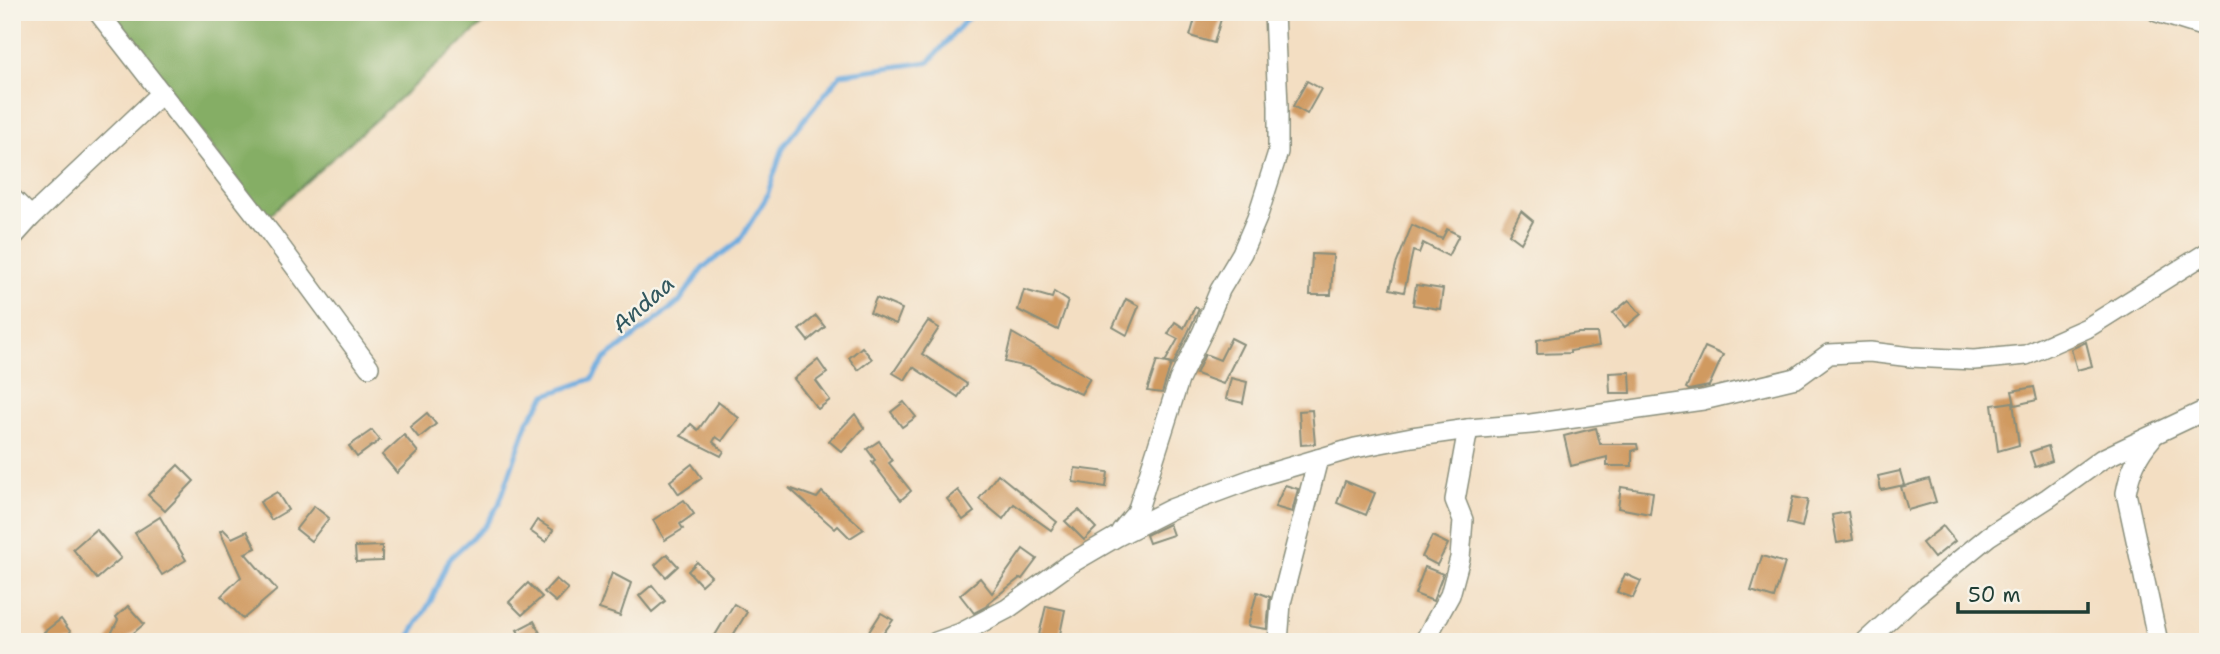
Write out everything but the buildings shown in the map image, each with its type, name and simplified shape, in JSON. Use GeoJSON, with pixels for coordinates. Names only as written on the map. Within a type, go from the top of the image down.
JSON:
{"type":"FeatureCollection","features":[{"type":"Feature","properties":{"kind":"street"},"geometry":{"type":"LineString","coordinates":[[98,12],[271,234],[369,367]]}},
{"type":"Feature","properties":{"kind":"street"},"geometry":{"type":"LineString","coordinates":[[1116,537],[1137,512],[1179,380],[1220,290],[1242,253],[1272,172],[1278,152],[1274,12]]}},
{"type":"Feature","properties":{"kind":"street"},"geometry":{"type":"LineString","coordinates":[[2157,12],[2208,28]]}},
{"type":"Feature","properties":{"kind":"street"},"geometry":{"type":"LineString","coordinates":[[12,238],[162,93]]}},
{"type":"Feature","properties":{"kind":"street"},"geometry":{"type":"LineString","coordinates":[[12,198],[31,217]]}},
{"type":"Feature","properties":{"kind":"street"},"geometry":{"type":"LineString","coordinates":[[936,642],[961,633],[1007,609],[1069,565],[1116,537],[1171,509],[1260,476],[1355,448],[1468,429],[1531,424],[1703,400],[1796,378],[1829,354],[1870,352],[1974,360],[2026,355],[2087,328],[2208,253]]}},
{"type":"Feature","properties":{"kind":"street"},"geometry":{"type":"LineString","coordinates":[[1865,642],[1913,598],[1989,536],[2102,459],[2208,409]]}},
{"type":"Feature","properties":{"kind":"street"},"geometry":{"type":"LineString","coordinates":[[1424,642],[1450,596],[1460,558],[1463,520],[1455,500],[1468,429]]}},
{"type":"Feature","properties":{"kind":"street"},"geometry":{"type":"LineString","coordinates":[[2155,435],[2139,453],[2129,473],[2126,493],[2158,642]]}},
{"type":"Feature","properties":{"kind":"street"},"geometry":{"type":"LineString","coordinates":[[1278,642],[1281,603],[1318,459]]}},
{"type":"Feature","properties":{"kind":"green space"},"geometry":{"type":"Polygon","coordinates":[[[109,12],[496,12],[266,218],[109,12]]]}},
{"type":"Feature","properties":{"kind":"waterway","name":"Andaa"},"geometry":{"type":"LineString","coordinates":[[406,642],[431,601],[449,559],[485,526],[499,504],[528,421],[546,395],[592,379],[605,359],[679,302],[703,268],[739,241],[766,198],[784,145],[841,74],[929,62],[973,12]]}}]}
